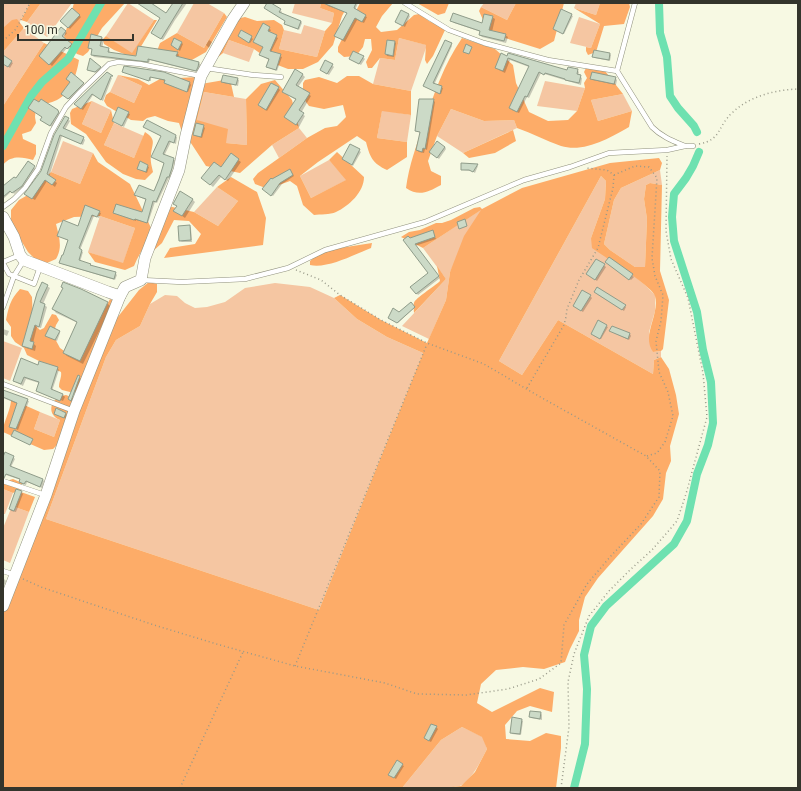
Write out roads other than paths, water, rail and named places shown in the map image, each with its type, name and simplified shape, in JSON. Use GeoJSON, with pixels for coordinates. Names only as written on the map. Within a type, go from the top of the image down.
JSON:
{"type":"FeatureCollection","features":[{"type":"Feature","properties":{"kind":"street"},"geometry":{"type":"LineString","coordinates":[[3,606],[46,495],[74,411],[120,296],[125,287],[141,280],[145,258],[179,170],[202,72],[232,19],[244,3]]}},
{"type":"Feature","properties":{"kind":"street"},"geometry":{"type":"LineString","coordinates":[[3,217],[14,237],[22,258],[40,267],[120,296]]}},
{"type":"Feature","properties":{"kind":"lane"},"geometry":{"type":"LineString","coordinates":[[405,3],[449,30],[484,44],[548,60],[617,71]]}},
{"type":"Feature","properties":{"kind":"lane"},"geometry":{"type":"LineString","coordinates":[[635,3],[617,71],[652,127],[666,138],[685,146]]}},
{"type":"Feature","properties":{"kind":"lane"},"geometry":{"type":"LineString","coordinates":[[3,206],[14,200],[25,188],[38,169],[51,133],[66,107],[109,64],[118,62],[202,72],[281,77]]}},
{"type":"Feature","properties":{"kind":"lane"},"geometry":{"type":"LineString","coordinates":[[141,280],[182,282],[245,279],[288,268],[325,250],[425,222],[524,180],[609,154],[667,150],[685,146],[693,146]]}},
{"type":"Feature","properties":{"kind":"lane"},"geometry":{"type":"LineString","coordinates":[[22,258],[3,263],[9,274],[34,284],[40,267]]}},
{"type":"Feature","properties":{"kind":"lane"},"geometry":{"type":"LineString","coordinates":[[3,307],[22,258]]}},
{"type":"Feature","properties":{"kind":"lane"},"geometry":{"type":"LineString","coordinates":[[3,384],[74,411]]}},
{"type":"Feature","properties":{"kind":"lane"},"geometry":{"type":"LineString","coordinates":[[3,481],[46,495]]}},
{"type":"Feature","properties":{"kind":"lane"},"geometry":{"type":"LineString","coordinates":[[3,571],[15,575]]}},
{"type":"Feature","properties":{"kind":"waterway"},"geometry":{"type":"LineString","coordinates":[[3,146],[31,96],[42,82],[68,59],[101,3]]}},
{"type":"Feature","properties":{"kind":"waterway"},"geometry":{"type":"LineString","coordinates":[[659,3],[660,33],[667,57],[670,96],[678,108],[694,126],[697,132]]}},
{"type":"Feature","properties":{"kind":"waterway"},"geometry":{"type":"LineString","coordinates":[[574,788],[585,744],[587,689],[584,655],[591,626],[606,606],[674,544],[687,521],[697,474],[708,445],[713,423],[711,382],[703,350],[697,312],[674,241],[672,217],[674,194],[686,178],[699,152]]}}]}
